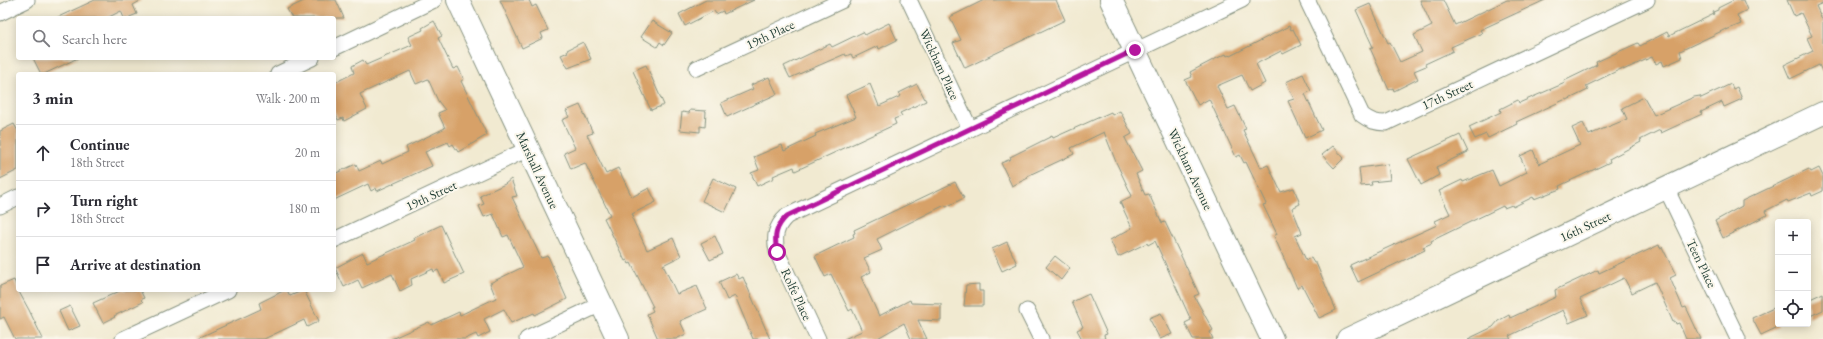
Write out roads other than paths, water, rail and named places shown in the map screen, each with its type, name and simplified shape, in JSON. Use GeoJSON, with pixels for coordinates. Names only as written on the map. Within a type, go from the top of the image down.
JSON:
{"type":"FeatureCollection","features":[{"type":"Feature","properties":{"kind":"street"},"geometry":{"type":"LineString","coordinates":[[0,13],[27,0]]}},
{"type":"Feature","properties":{"kind":"street"},"geometry":{"type":"LineString","coordinates":[[336,47],[434,0]]}},
{"type":"Feature","properties":{"kind":"street","name":"Marshall Avenue"},"geometry":{"type":"LineString","coordinates":[[458,0],[618,339]]}},
{"type":"Feature","properties":{"kind":"street","name":"19th Place"},"geometry":{"type":"LineString","coordinates":[[697,68],[843,0]]}},
{"type":"Feature","properties":{"kind":"street","name":"Wickham Place"},"geometry":{"type":"LineString","coordinates":[[909,0],[970,129]]}},
{"type":"Feature","properties":{"kind":"street","name":"Wickham Avenue"},"geometry":{"type":"LineString","coordinates":[[1111,0],[1272,339]]}},
{"type":"Feature","properties":{"kind":"street"},"geometry":{"type":"LineString","coordinates":[[970,129],[1242,0]]}},
{"type":"Feature","properties":{"kind":"street","name":"17th Street"},"geometry":{"type":"LineString","coordinates":[[1307,0],[1362,115],[1369,120],[1378,123],[1386,123],[1647,0]]}},
{"type":"Feature","properties":{"kind":"street"},"geometry":{"type":"LineString","coordinates":[[282,72],[308,60]]}},
{"type":"Feature","properties":{"kind":"street","name":"16th Street"},"geometry":{"type":"LineString","coordinates":[[1348,339],[1823,113]]}},
{"type":"Feature","properties":{"kind":"street","name":"Rolfe Place"},"geometry":{"type":"LineString","coordinates":[[818,339],[776,249],[776,232],[779,223],[787,216],[970,129]]}},
{"type":"Feature","properties":{"kind":"street","name":"19th Street"},"geometry":{"type":"LineString","coordinates":[[336,239],[528,149]]}},
{"type":"Feature","properties":{"kind":"street","name":"Teen Place"},"geometry":{"type":"LineString","coordinates":[[1666,188],[1738,339]]}},
{"type":"Feature","properties":{"kind":"street"},"geometry":{"type":"LineString","coordinates":[[0,206],[16,198]]}},
{"type":"Feature","properties":{"kind":"street"},"geometry":{"type":"LineString","coordinates":[[123,339],[224,292]]}},
{"type":"Feature","properties":{"kind":"street"},"geometry":{"type":"LineString","coordinates":[[527,339],[601,304]]}},
{"type":"Feature","properties":{"kind":"street"},"geometry":{"type":"LineString","coordinates":[[1027,311],[1041,339]]}}]}
